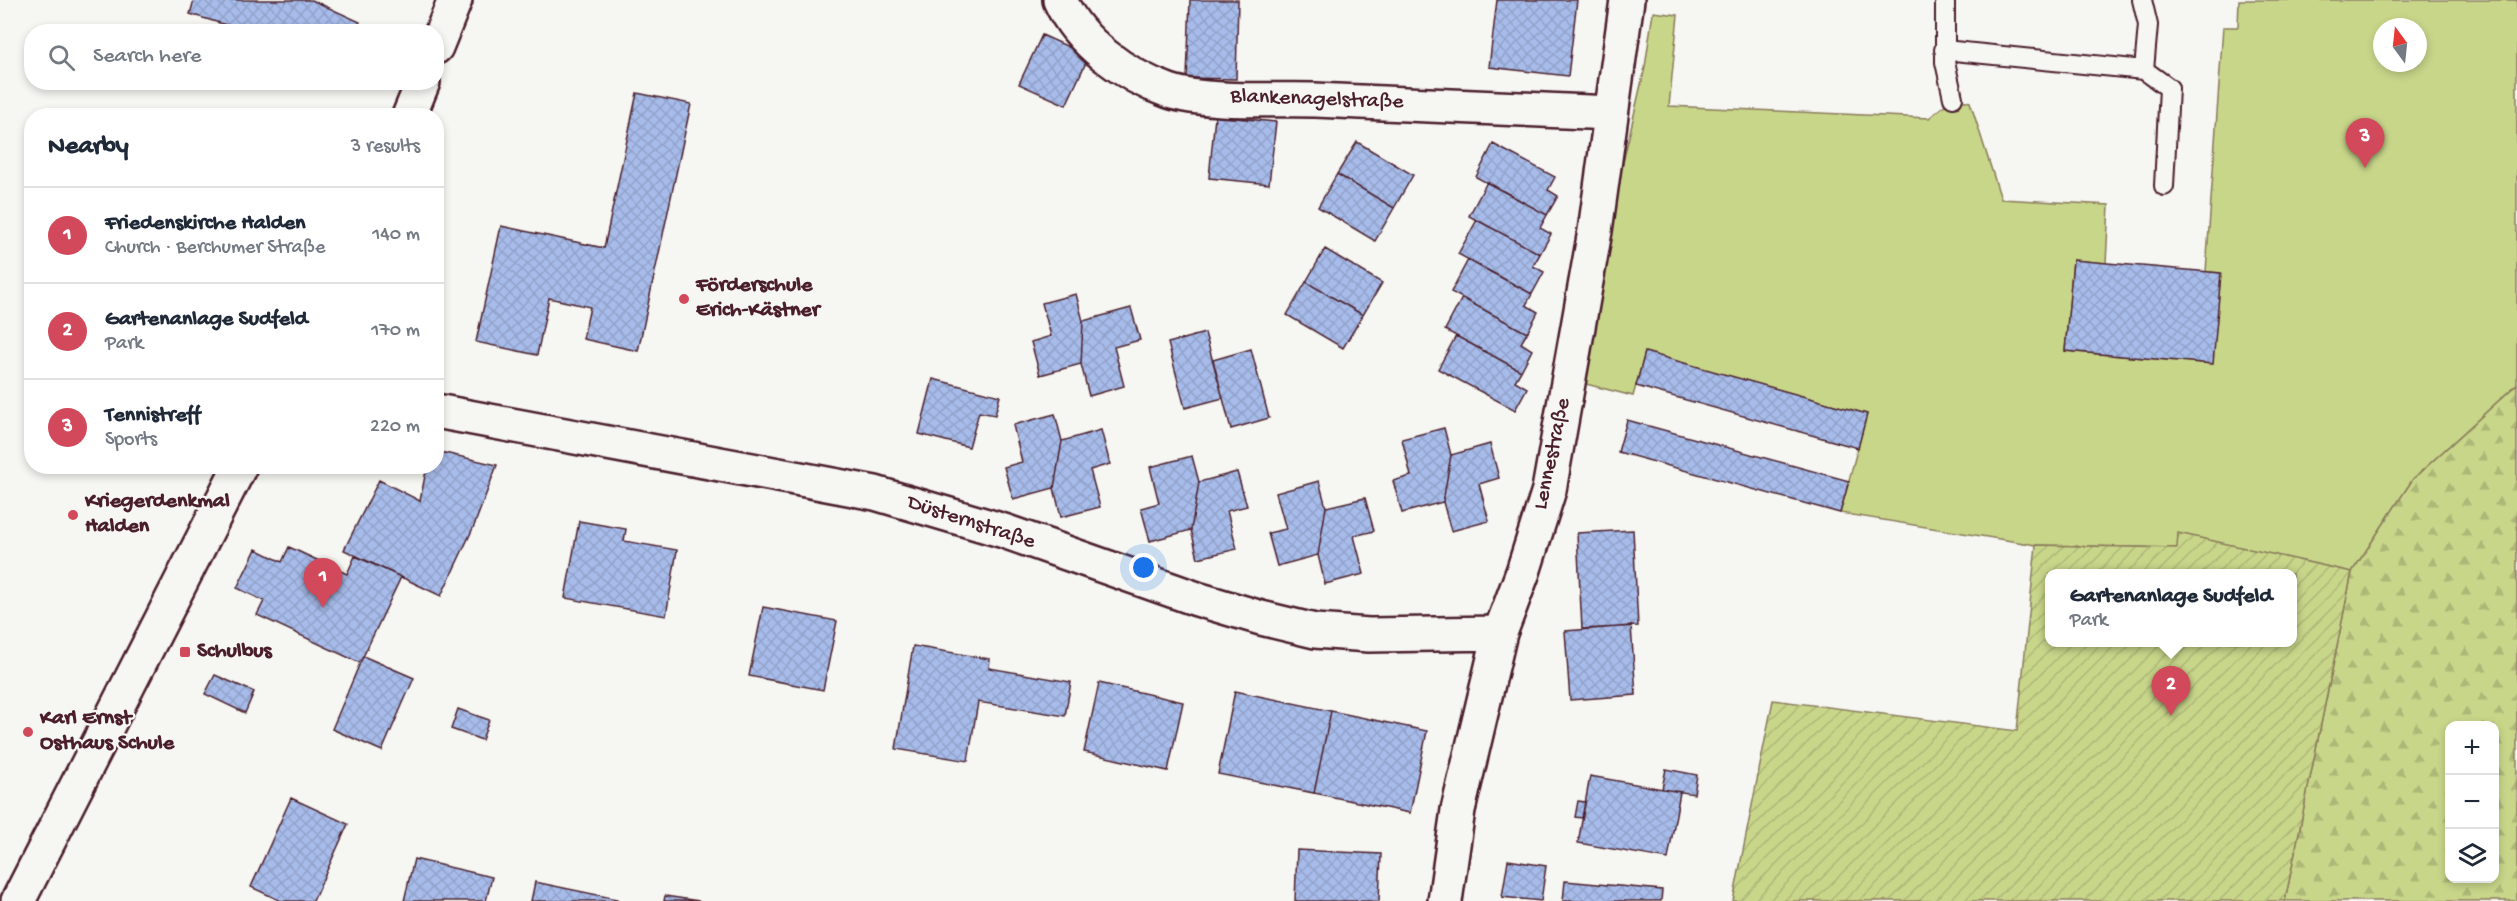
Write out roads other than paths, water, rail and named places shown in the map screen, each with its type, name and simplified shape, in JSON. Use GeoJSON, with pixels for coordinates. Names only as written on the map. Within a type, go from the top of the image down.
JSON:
{"type":"FeatureCollection","features":[{"type":"Feature","properties":{"kind":"street"},"geometry":{"type":"LineString","coordinates":[[444,27],[455,0]]}},
{"type":"Feature","properties":{"kind":"street","name":"Blankenagelstraße"},"geometry":{"type":"LineString","coordinates":[[1060,0],[1091,43],[1108,59],[1141,79],[1172,92],[1211,97],[1437,104],[1611,113]]}},
{"type":"Feature","properties":{"kind":"street","name":"Lennestraße"},"geometry":{"type":"LineString","coordinates":[[1445,901],[1458,810],[1500,633],[1523,572],[1549,490],[1595,231],[1627,0]]}},
{"type":"Feature","properties":{"kind":"street"},"geometry":{"type":"LineString","coordinates":[[412,108],[420,90]]}},
{"type":"Feature","properties":{"kind":"street","name":"Düsternstraße"},"geometry":{"type":"LineString","coordinates":[[444,412],[875,493],[1004,531],[1197,599],[1315,631],[1369,635],[1500,633]]}},
{"type":"Feature","properties":{"kind":"street"},"geometry":{"type":"LineString","coordinates":[[18,901],[236,474]]}},
{"type":"Feature","properties":{"kind":"lane"},"geometry":{"type":"LineString","coordinates":[[1945,0],[1944,50],[1953,98]]}},
{"type":"Feature","properties":{"kind":"lane"},"geometry":{"type":"LineString","coordinates":[[2142,0],[2148,25],[2144,70]]}},
{"type":"Feature","properties":{"kind":"lane"},"geometry":{"type":"LineString","coordinates":[[1944,50],[2144,70],[2169,88],[2164,186]]}},
{"type":"Feature","properties":{"kind":"place","name":"Tennistreff"},"geometry":{"type":"Point","coordinates":[2365,168]}},
{"type":"Feature","properties":{"kind":"place","name":"Förderschule Erich-Kästner"},"geometry":{"type":"Point","coordinates":[684,299]}},
{"type":"Feature","properties":{"kind":"place","name":"Kriegerdenkmal Halden"},"geometry":{"type":"Point","coordinates":[73,515]}},
{"type":"Feature","properties":{"kind":"place","name":"Friedenskirche Halden"},"geometry":{"type":"Point","coordinates":[323,608]}},
{"type":"Feature","properties":{"kind":"place","name":"Schulbus"},"geometry":{"type":"Point","coordinates":[185,652]}},
{"type":"Feature","properties":{"kind":"place","name":"Gartenanlage Sudfeld"},"geometry":{"type":"Point","coordinates":[2171,716]}},
{"type":"Feature","properties":{"kind":"place","name":"Karl Ernst Osthaus Schule"},"geometry":{"type":"Point","coordinates":[28,732]}}]}
